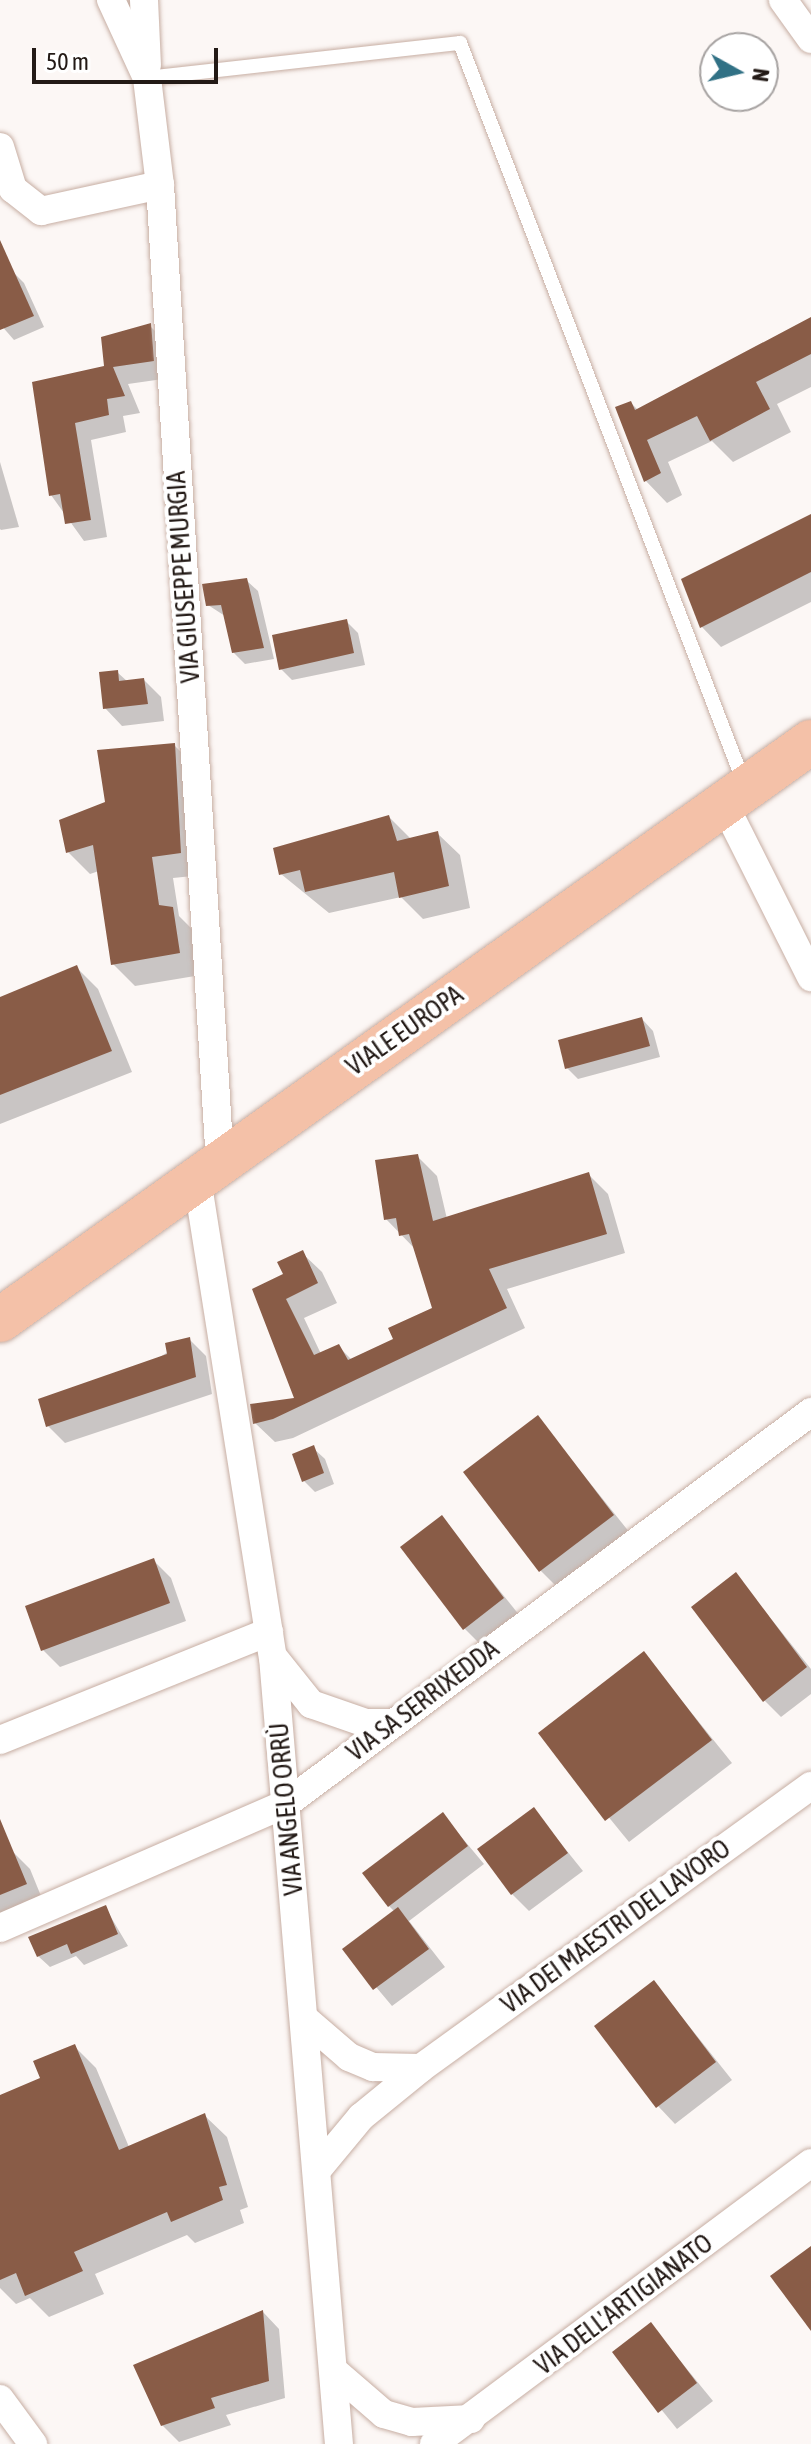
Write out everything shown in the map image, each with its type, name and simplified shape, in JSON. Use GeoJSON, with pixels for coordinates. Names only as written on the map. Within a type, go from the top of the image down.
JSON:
{"type":"FeatureCollection","features":[{"type":"Feature","properties":{"kind":"main road","name":"VIALE EUROPA"},"geometry":{"type":"LineString","coordinates":[[0,1320],[811,742]]}},
{"type":"Feature","properties":{"kind":"street","name":"VIA GIUSEPPE MURGIA"},"geometry":{"type":"LineString","coordinates":[[111,0],[147,78],[160,185],[208,1171]]}},
{"type":"Feature","properties":{"kind":"street"},"geometry":{"type":"LineString","coordinates":[[144,0],[147,78]]}},
{"type":"Feature","properties":{"kind":"street"},"geometry":{"type":"LineString","coordinates":[[783,0],[811,39]]}},
{"type":"Feature","properties":{"kind":"street"},"geometry":{"type":"LineString","coordinates":[[0,147],[13,189],[41,211],[160,185]]}},
{"type":"Feature","properties":{"kind":"street"},"geometry":{"type":"LineString","coordinates":[[736,796],[811,977]]}},
{"type":"Feature","properties":{"kind":"street","name":"VIA ANGELO ORRÙ"},"geometry":{"type":"LineString","coordinates":[[208,1171],[271,1644],[287,1803],[339,2444]]}},
{"type":"Feature","properties":{"kind":"street","name":"VIA SA SERRIXEDDA"},"geometry":{"type":"LineString","coordinates":[[0,1928],[287,1803],[811,1412]]}},
{"type":"Feature","properties":{"kind":"street"},"geometry":{"type":"LineString","coordinates":[[0,1740],[271,1644],[311,1704],[366,1723],[393,1723]]}},
{"type":"Feature","properties":{"kind":"street","name":"VIA DEI MAESTRI DEL LAVORO"},"geometry":{"type":"LineString","coordinates":[[317,2170],[361,2117],[421,2068],[811,1786]]}},
{"type":"Feature","properties":{"kind":"street"},"geometry":{"type":"LineString","coordinates":[[305,2019],[349,2057],[373,2067],[421,2068]]}},
{"type":"Feature","properties":{"kind":"street","name":"VIA DELL'ARTIGIANATO"},"geometry":{"type":"LineString","coordinates":[[434,2444],[472,2419],[811,2163]]}},
{"type":"Feature","properties":{"kind":"street"},"geometry":{"type":"LineString","coordinates":[[333,2370],[384,2414],[412,2422],[472,2419]]}},
{"type":"Feature","properties":{"kind":"street"},"geometry":{"type":"LineString","coordinates":[[0,2399],[33,2444]]}},
{"type":"Feature","properties":{"kind":"lane"},"geometry":{"type":"LineString","coordinates":[[147,78],[460,43],[736,796]]}},
{"type":"Feature","properties":{"kind":"building"},"geometry":{"type":"Polygon","coordinates":[[[0,240],[34,316],[0,330],[0,240]]]}},
{"type":"Feature","properties":{"kind":"building"},"geometry":{"type":"Polygon","coordinates":[[[811,317],[811,354],[756,382],[770,409],[710,441],[697,416],[647,440],[661,473],[644,482],[615,407],[631,401],[635,410],[811,317]]]}},
{"type":"Feature","properties":{"kind":"building"},"geometry":{"type":"Polygon","coordinates":[[[151,323],[154,361],[113,367],[125,396],[107,399],[109,415],[75,423],[91,520],[65,524],[60,494],[49,496],[32,382],[104,366],[101,337],[151,323]]]}},
{"type":"Feature","properties":{"kind":"building"},"geometry":{"type":"Polygon","coordinates":[[[811,514],[811,572],[700,628],[681,579],[811,514]]]}},
{"type":"Feature","properties":{"kind":"building"},"geometry":{"type":"Polygon","coordinates":[[[247,578],[264,648],[232,653],[221,605],[206,606],[202,584],[247,578]]]}},
{"type":"Feature","properties":{"kind":"building"},"geometry":{"type":"Polygon","coordinates":[[[347,619],[354,653],[279,670],[272,635],[347,619]]]}},
{"type":"Feature","properties":{"kind":"building"},"geometry":{"type":"Polygon","coordinates":[[[118,670],[119,681],[144,678],[148,704],[103,709],[99,672],[118,670]]]}},
{"type":"Feature","properties":{"kind":"building"},"geometry":{"type":"Polygon","coordinates":[[[175,743],[181,853],[152,857],[159,905],[173,907],[180,953],[111,965],[93,845],[66,853],[59,820],[105,802],[97,750],[175,743]]]}},
{"type":"Feature","properties":{"kind":"building"},"geometry":{"type":"Polygon","coordinates":[[[389,815],[397,841],[438,831],[449,886],[399,898],[394,872],[305,892],[300,870],[279,875],[273,848],[389,815]]]}},
{"type":"Feature","properties":{"kind":"building"},"geometry":{"type":"Polygon","coordinates":[[[77,965],[112,1051],[0,1095],[0,997],[77,965]]]}},
{"type":"Feature","properties":{"kind":"building"},"geometry":{"type":"Polygon","coordinates":[[[642,1017],[650,1046],[565,1069],[558,1040],[642,1017]]]}},
{"type":"Feature","properties":{"kind":"building"},"geometry":{"type":"Polygon","coordinates":[[[418,1154],[433,1221],[589,1172],[607,1234],[489,1269],[507,1308],[273,1419],[253,1424],[250,1404],[294,1398],[252,1289],[283,1274],[277,1262],[303,1250],[318,1283],[286,1299],[314,1355],[339,1344],[348,1360],[393,1339],[388,1328],[432,1308],[409,1234],[399,1236],[396,1218],[384,1220],[375,1160],[418,1154]]]}},
{"type":"Feature","properties":{"kind":"building"},"geometry":{"type":"Polygon","coordinates":[[[190,1337],[196,1377],[46,1427],[38,1399],[167,1354],[165,1343],[190,1337]]]}},
{"type":"Feature","properties":{"kind":"building"},"geometry":{"type":"Polygon","coordinates":[[[538,1415],[614,1515],[539,1572],[463,1472],[538,1415]]]}},
{"type":"Feature","properties":{"kind":"building"},"geometry":{"type":"Polygon","coordinates":[[[314,1445],[324,1473],[302,1482],[292,1454],[314,1445]]]}},
{"type":"Feature","properties":{"kind":"building"},"geometry":{"type":"Polygon","coordinates":[[[442,1515],[504,1598],[463,1630],[400,1547],[442,1515]]]}},
{"type":"Feature","properties":{"kind":"building"},"geometry":{"type":"Polygon","coordinates":[[[154,1558],[170,1603],[41,1651],[25,1606],[154,1558]]]}},
{"type":"Feature","properties":{"kind":"building"},"geometry":{"type":"Polygon","coordinates":[[[736,1572],[807,1667],[763,1702],[691,1607],[736,1572]]]}},
{"type":"Feature","properties":{"kind":"building"},"geometry":{"type":"Polygon","coordinates":[[[644,1651],[712,1740],[605,1821],[538,1733],[644,1651]]]}},
{"type":"Feature","properties":{"kind":"building"},"geometry":{"type":"Polygon","coordinates":[[[534,1807],[568,1853],[511,1895],[477,1849],[534,1807]]]}},
{"type":"Feature","properties":{"kind":"building"},"geometry":{"type":"Polygon","coordinates":[[[443,1812],[468,1846],[388,1907],[362,1873],[443,1812]]]}},
{"type":"Feature","properties":{"kind":"building"},"geometry":{"type":"Polygon","coordinates":[[[0,1819],[27,1884],[0,1895],[0,1819]]]}},
{"type":"Feature","properties":{"kind":"building"},"geometry":{"type":"Polygon","coordinates":[[[106,1905],[118,1934],[71,1954],[67,1944],[37,1957],[28,1937],[106,1905]]]}},
{"type":"Feature","properties":{"kind":"building"},"geometry":{"type":"Polygon","coordinates":[[[398,1907],[429,1949],[373,1990],[342,1949],[398,1907]]]}},
{"type":"Feature","properties":{"kind":"building"},"geometry":{"type":"Polygon","coordinates":[[[654,1980],[716,2062],[656,2108],[594,2026],[654,1980]]]}},
{"type":"Feature","properties":{"kind":"building"},"geometry":{"type":"Polygon","coordinates":[[[75,2044],[119,2150],[205,2113],[227,2185],[219,2187],[223,2200],[171,2222],[167,2212],[74,2252],[83,2271],[25,2296],[16,2273],[0,2280],[0,2095],[40,2078],[33,2061],[75,2044]]]}},
{"type":"Feature","properties":{"kind":"building"},"geometry":{"type":"Polygon","coordinates":[[[811,2246],[811,2331],[770,2276],[811,2246]]]}},
{"type":"Feature","properties":{"kind":"building"},"geometry":{"type":"Polygon","coordinates":[[[263,2310],[269,2381],[211,2398],[215,2408],[161,2426],[133,2365],[263,2310]]]}},
{"type":"Feature","properties":{"kind":"building"},"geometry":{"type":"Polygon","coordinates":[[[651,2322],[697,2383],[658,2413],[612,2352],[651,2322]]]}}]}
